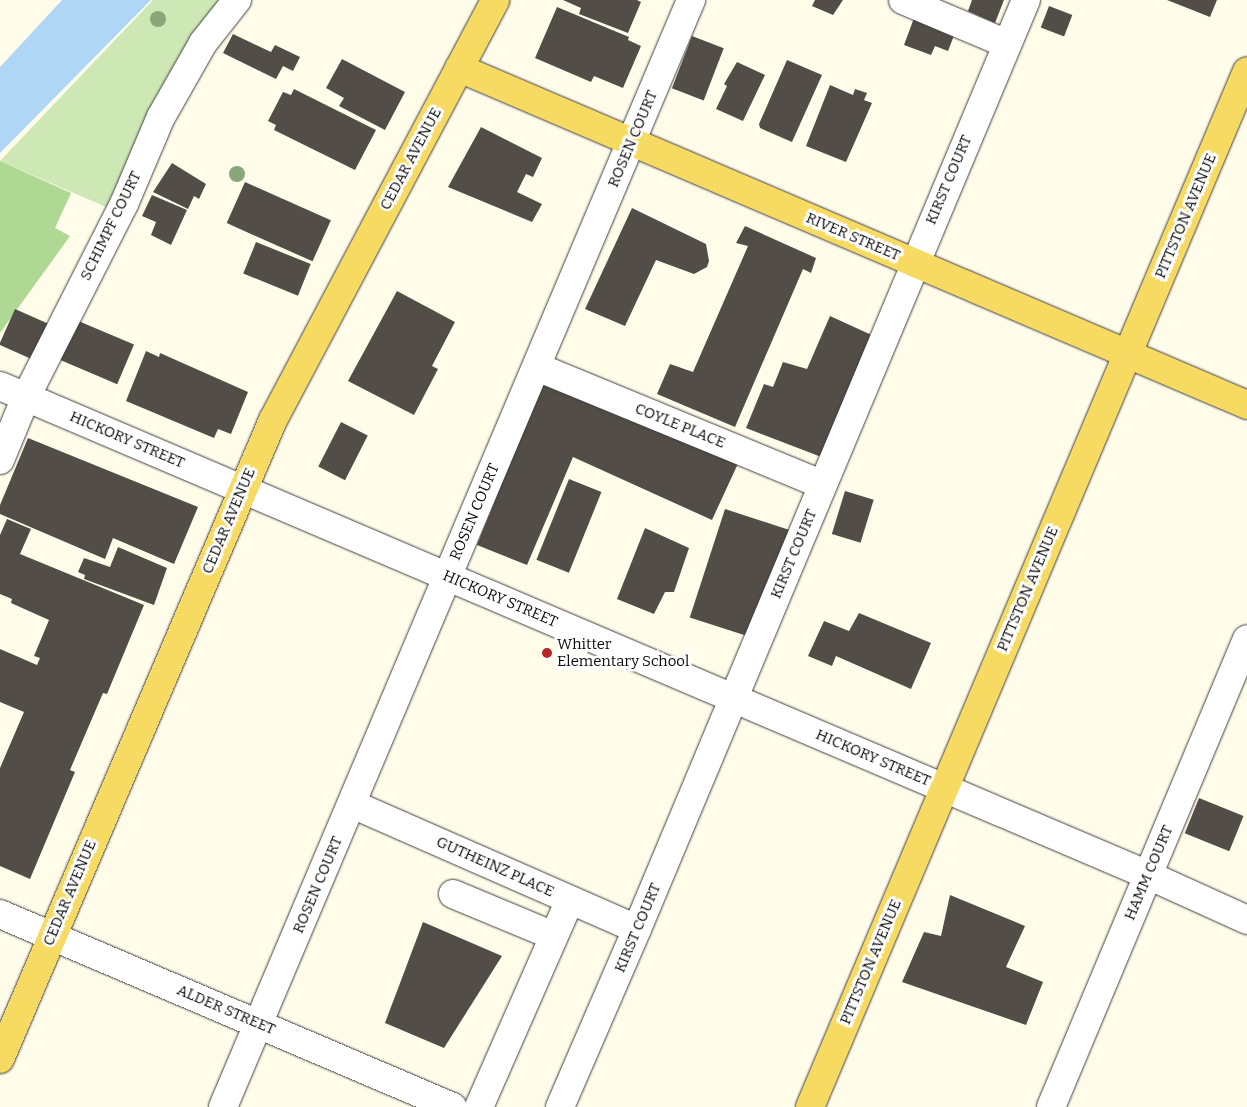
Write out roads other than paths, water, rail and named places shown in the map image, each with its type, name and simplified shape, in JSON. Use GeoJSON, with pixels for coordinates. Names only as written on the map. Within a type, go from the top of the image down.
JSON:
{"type":"FeatureCollection","features":[{"type":"Feature","properties":{"kind":"main road","name":"CEDAR AVENUE"},"geometry":{"type":"LineString","coordinates":[[0,1059],[242,489],[307,353],[495,0]]}},
{"type":"Feature","properties":{"kind":"main road","name":"RIVER STREET"},"geometry":{"type":"LineString","coordinates":[[459,68],[1247,405]]}},
{"type":"Feature","properties":{"kind":"main road","name":"PITTSTON AVENUE"},"geometry":{"type":"LineString","coordinates":[[810,1107],[1247,71]]}},
{"type":"Feature","properties":{"kind":"street","name":"SCHIMPF COURT"},"geometry":{"type":"LineString","coordinates":[[0,460],[26,397],[124,204],[161,117],[204,43],[237,0]]}},
{"type":"Feature","properties":{"kind":"street","name":"ROSEN COURT"},"geometry":{"type":"LineString","coordinates":[[223,1107],[691,0]]}},
{"type":"Feature","properties":{"kind":"street"},"geometry":{"type":"LineString","coordinates":[[903,0],[1007,44]]}},
{"type":"Feature","properties":{"kind":"street","name":"KIRST COURT"},"geometry":{"type":"LineString","coordinates":[[560,1107],[637,929],[732,698],[823,485],[913,262],[1026,0]]}},
{"type":"Feature","properties":{"kind":"street","name":"COYLE PLACE"},"geometry":{"type":"LineString","coordinates":[[537,367],[823,485]]}},
{"type":"Feature","properties":{"kind":"street","name":"HICKORY STREET"},"geometry":{"type":"LineString","coordinates":[[0,386],[1148,875],[1247,920]]}},
{"type":"Feature","properties":{"kind":"street","name":"HAMM COURT"},"geometry":{"type":"LineString","coordinates":[[1054,1106],[1148,875],[1244,654]]}},
{"type":"Feature","properties":{"kind":"street","name":"GUTHEINZ PLACE"},"geometry":{"type":"LineString","coordinates":[[352,804],[637,929]]}},
{"type":"Feature","properties":{"kind":"street"},"geometry":{"type":"LineString","coordinates":[[453,894],[554,936]]}},
{"type":"Feature","properties":{"kind":"street"},"geometry":{"type":"LineString","coordinates":[[479,1107],[570,900]]}},
{"type":"Feature","properties":{"kind":"street","name":"ALDER STREET"},"geometry":{"type":"LineString","coordinates":[[0,914],[453,1107]]}},
{"type":"Feature","properties":{"kind":"water"},"geometry":{"type":"Polygon","coordinates":[[[62,0],[151,0],[0,153],[0,67],[62,0]]]}},
{"type":"Feature","properties":{"kind":"place","name":"Whitter Elementary School"},"geometry":{"type":"Point","coordinates":[547,653]}}]}
